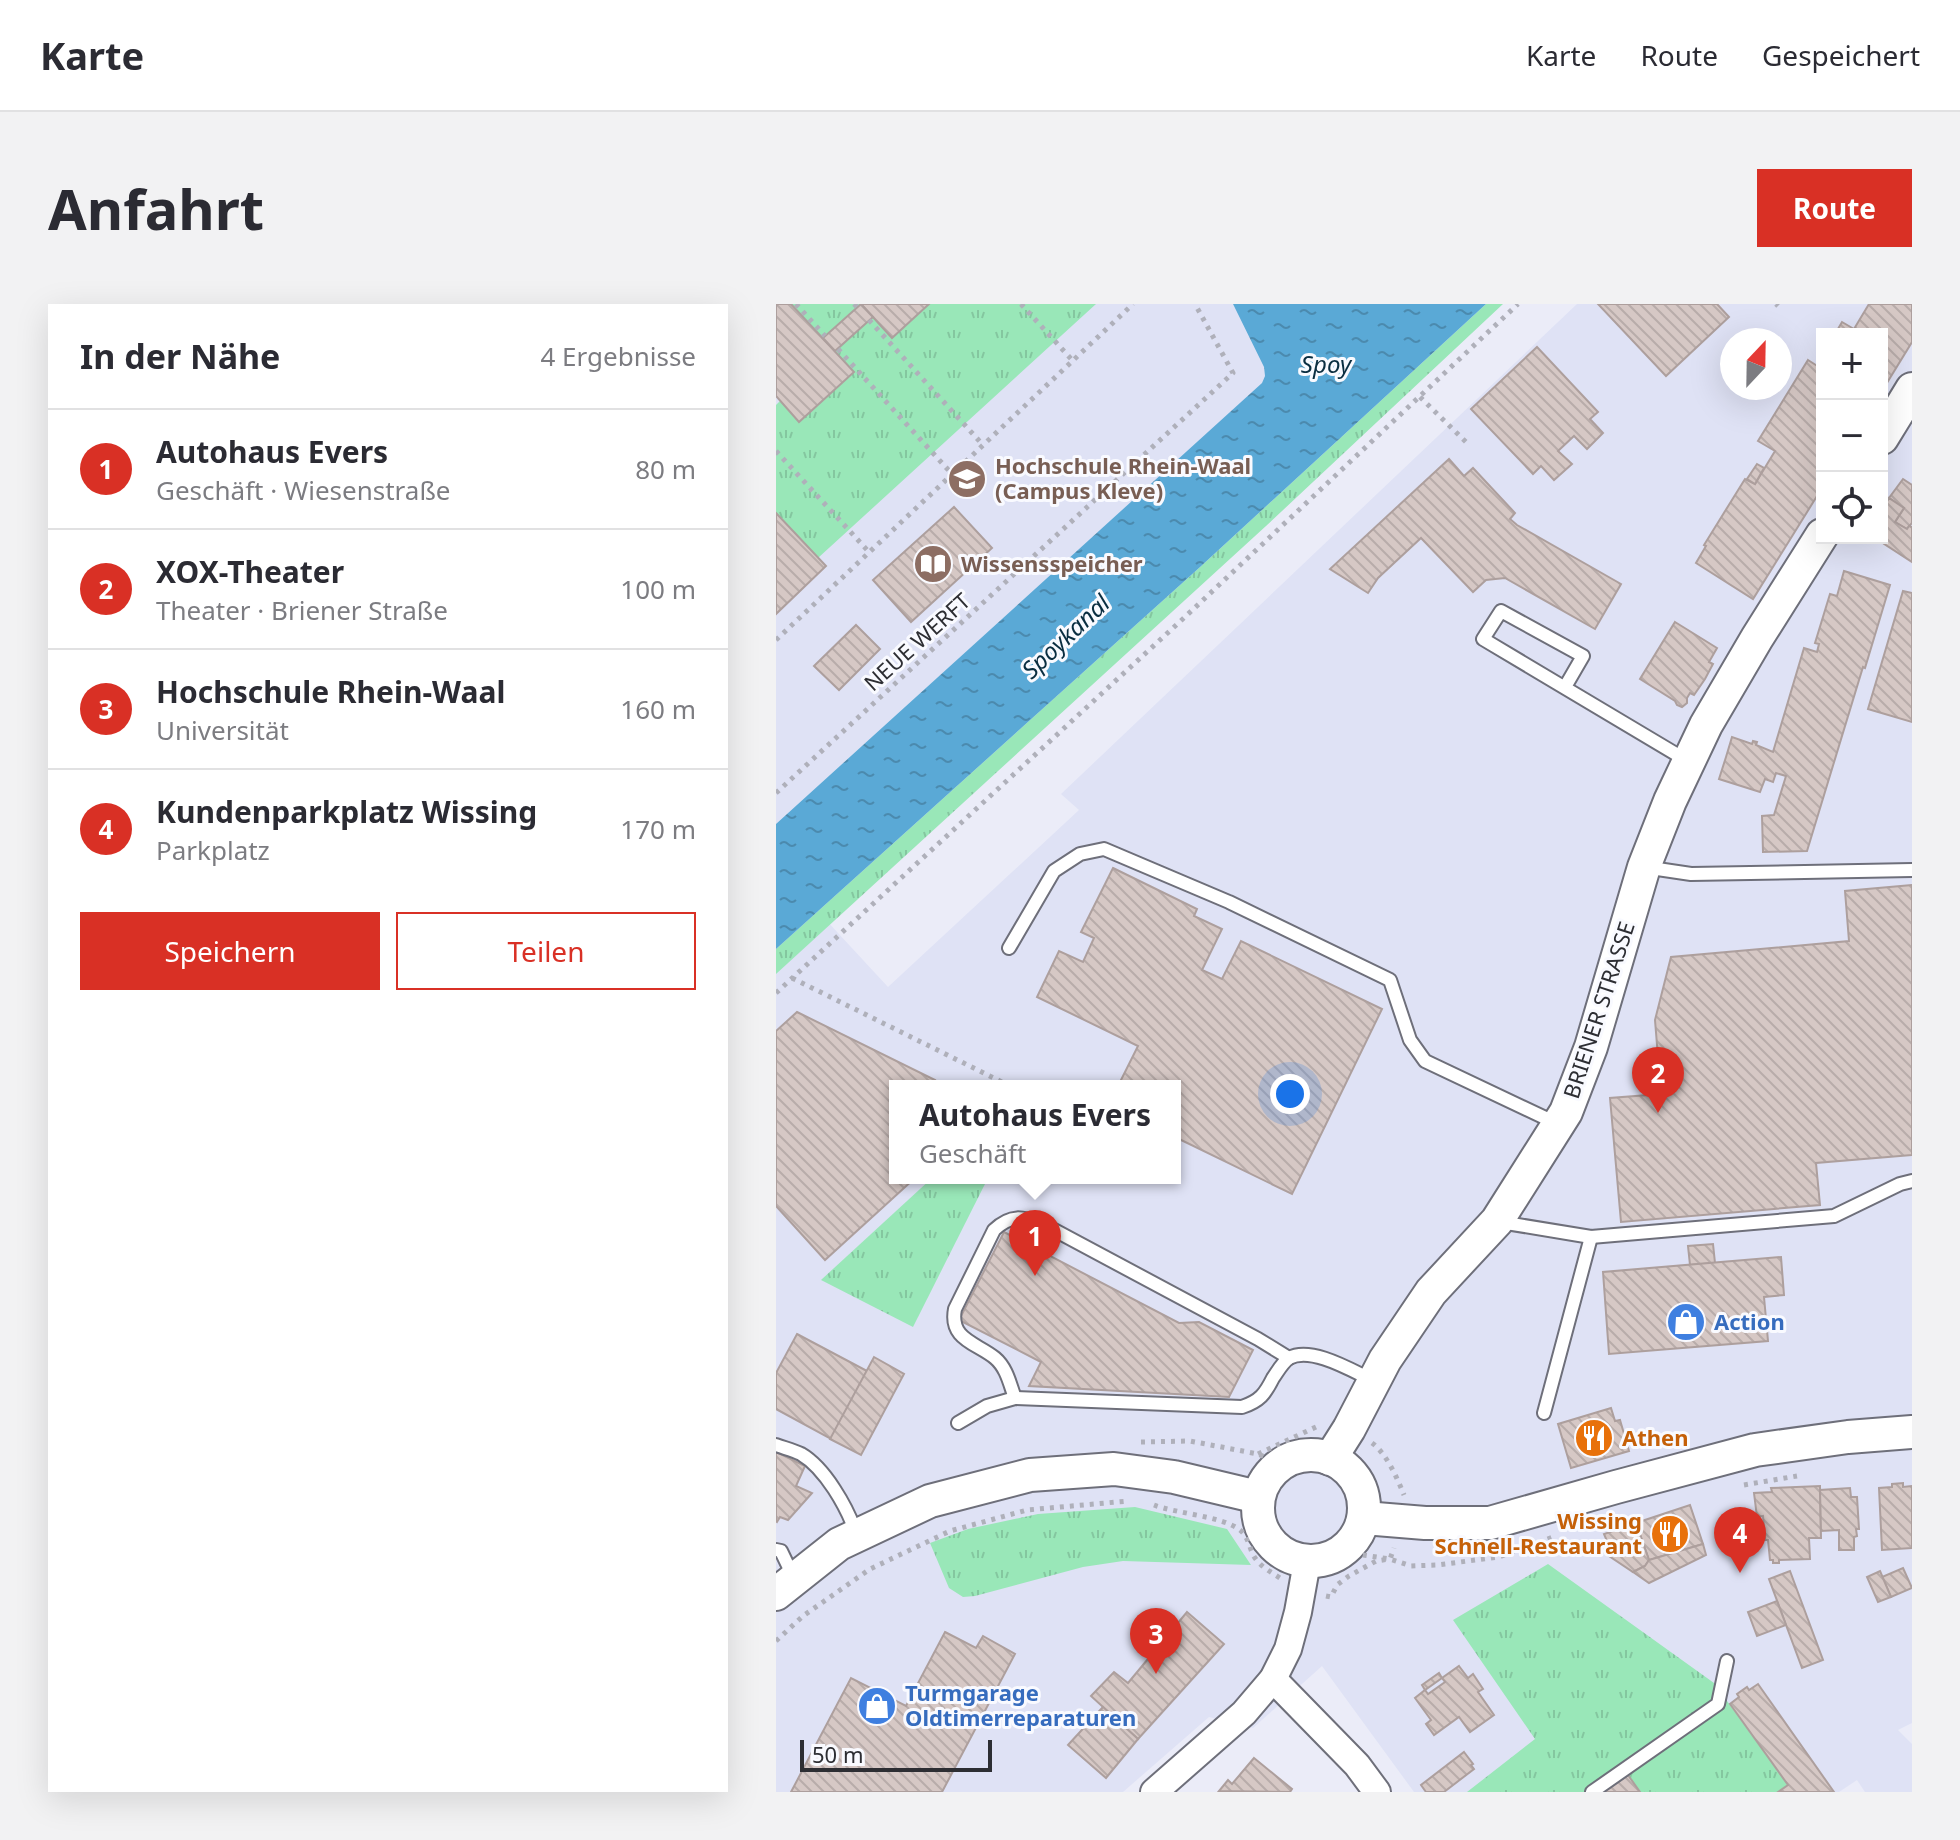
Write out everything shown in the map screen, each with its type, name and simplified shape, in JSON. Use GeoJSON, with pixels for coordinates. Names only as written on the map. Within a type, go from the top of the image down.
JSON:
{"type":"FeatureCollection","features":[{"type":"Feature","properties":{"kind":"street"},"geometry":{"type":"LineString","coordinates":[[1888,428],[1912,389]]}},
{"type":"Feature","properties":{"kind":"street","name":"BRIENER STRASSE"},"geometry":{"type":"LineString","coordinates":[[1330,1459],[1385,1360],[1431,1292],[1497,1221],[1566,1112],[1591,1047],[1644,867],[1689,762],[1713,713],[1816,544]]}},
{"type":"Feature","properties":{"kind":"street"},"geometry":{"type":"LineString","coordinates":[[1364,1518],[1425,1523],[1490,1523],[1755,1450],[1912,1432]]}},
{"type":"Feature","properties":{"kind":"street"},"geometry":{"type":"LineString","coordinates":[[1154,1792],[1244,1713],[1273,1679],[1288,1649],[1305,1576],[1343,1552],[1360,1531],[1364,1500],[1358,1482],[1346,1468],[1314,1455],[1269,1459],[1266,1478],[1258,1497],[1258,1515],[1263,1533],[1305,1576]]}},
{"type":"Feature","properties":{"kind":"street"},"geometry":{"type":"LineString","coordinates":[[786,1587],[839,1544],[930,1501],[1030,1475],[1114,1469],[1174,1477],[1258,1497]]}},
{"type":"Feature","properties":{"kind":"street"},"geometry":{"type":"LineString","coordinates":[[1273,1679],[1357,1765],[1377,1792]]}},
{"type":"Feature","properties":{"kind":"lane"},"geometry":{"type":"LineString","coordinates":[[1565,687],[1583,656],[1501,611],[1483,639],[1689,762]]}},
{"type":"Feature","properties":{"kind":"lane"},"geometry":{"type":"LineString","coordinates":[[1009,948],[1054,871],[1080,854],[1104,849],[1229,902],[1390,980],[1410,1040],[1425,1061],[1559,1124]]}},
{"type":"Feature","properties":{"kind":"lane"},"geometry":{"type":"LineString","coordinates":[[1644,867],[1691,874],[1912,870]]}},
{"type":"Feature","properties":{"kind":"lane"},"geometry":{"type":"LineString","coordinates":[[1497,1221],[1591,1237],[1834,1216],[1912,1181]]}},
{"type":"Feature","properties":{"kind":"lane"},"geometry":{"type":"LineString","coordinates":[[1015,1398],[1004,1369],[996,1359],[957,1332],[953,1319],[994,1230],[1013,1218],[1043,1224],[1289,1358]]}},
{"type":"Feature","properties":{"kind":"lane"},"geometry":{"type":"LineString","coordinates":[[1544,1413],[1591,1237]]}},
{"type":"Feature","properties":{"kind":"lane"},"geometry":{"type":"LineString","coordinates":[[958,1423],[987,1406],[1015,1398],[1242,1407],[1256,1403],[1280,1367],[1289,1358],[1299,1355],[1315,1355],[1374,1380]]}},
{"type":"Feature","properties":{"kind":"lane"},"geometry":{"type":"LineString","coordinates":[[776,1445],[801,1454],[822,1471],[851,1519],[857,1536]]}},
{"type":"Feature","properties":{"kind":"lane"},"geometry":{"type":"LineString","coordinates":[[776,1550],[781,1551],[786,1587]]}},
{"type":"Feature","properties":{"kind":"lane"},"geometry":{"type":"LineString","coordinates":[[1592,1792],[1718,1704],[1727,1661]]}},
{"type":"Feature","properties":{"kind":"path"},"geometry":{"type":"LineString","coordinates":[[796,304],[825,336]]}},
{"type":"Feature","properties":{"kind":"path"},"geometry":{"type":"LineString","coordinates":[[1021,304],[1073,361]]}},
{"type":"Feature","properties":{"kind":"path"},"geometry":{"type":"LineString","coordinates":[[776,640],[1133,304]]}},
{"type":"Feature","properties":{"kind":"path","name":"NEUE WERFT"},"geometry":{"type":"LineString","coordinates":[[776,793],[1233,373],[1195,304]]}},
{"type":"Feature","properties":{"kind":"path"},"geometry":{"type":"LineString","coordinates":[[776,993],[1186,616],[1518,304]]}},
{"type":"Feature","properties":{"kind":"path"},"geometry":{"type":"LineString","coordinates":[[869,320],[983,445]]}},
{"type":"Feature","properties":{"kind":"path"},"geometry":{"type":"LineString","coordinates":[[838,349],[952,474]]}},
{"type":"Feature","properties":{"kind":"path"},"geometry":{"type":"LineString","coordinates":[[1420,397],[1468,444]]}},
{"type":"Feature","properties":{"kind":"path"},"geometry":{"type":"LineString","coordinates":[[776,451],[869,552]]}},
{"type":"Feature","properties":{"kind":"path"},"geometry":{"type":"LineString","coordinates":[[792,978],[998,1080]]}},
{"type":"Feature","properties":{"kind":"path"},"geometry":{"type":"LineString","coordinates":[[1269,1459],[1327,1419],[1377,1446],[1404,1494],[1390,1559]]}},
{"type":"Feature","properties":{"kind":"path"},"geometry":{"type":"LineString","coordinates":[[1738,1486],[1811,1473]]}},
{"type":"Feature","properties":{"kind":"path"},"geometry":{"type":"LineString","coordinates":[[1145,1499],[1156,1506],[1210,1518],[1238,1529],[1246,1536],[1256,1559],[1266,1569],[1305,1576],[1331,1597],[1337,1585],[1349,1576],[1376,1561],[1390,1559]]}},
{"type":"Feature","properties":{"kind":"path"},"geometry":{"type":"LineString","coordinates":[[776,1641],[803,1616],[870,1569],[950,1531],[1027,1510],[1131,1501]]}},
{"type":"Feature","properties":{"kind":"path"},"geometry":{"type":"LineString","coordinates":[[1343,1552],[1390,1559],[1411,1566],[1437,1565],[1499,1557],[1563,1534]]}},
{"type":"Feature","properties":{"kind":"shaded area","name":"Hochschule Rhein-Waal (Campus Kleve)"},"geometry":{"type":"Polygon","coordinates":[[[776,304],[1233,304],[1264,367],[1265,376],[1254,391],[776,824],[776,304]]]}},
{"type":"Feature","properties":{"kind":"shaded area"},"geometry":{"type":"Polygon","coordinates":[[[1577,304],[1912,304],[1912,1723],[1898,1730],[1912,1744],[1912,1792],[1865,1792],[1857,1780],[1839,1792],[1414,1792],[1322,1666],[1253,1728],[1209,1717],[1123,1792],[776,1792],[776,866],[888,987],[1079,810],[1061,794],[1577,304]]]}},
{"type":"Feature","properties":{"kind":"green space"},"geometry":{"type":"Polygon","coordinates":[[[791,304],[861,304],[823,338],[791,304]]]}},
{"type":"Feature","properties":{"kind":"green space"},"geometry":{"type":"Polygon","coordinates":[[[929,304],[1096,304],[818,558],[776,513],[776,405],[780,401],[799,421],[853,372],[835,351],[873,317],[892,338],[929,304]]]}},
{"type":"Feature","properties":{"kind":"green space"},"geometry":{"type":"Polygon","coordinates":[[[1486,304],[1503,304],[1266,526],[776,974],[776,949],[1199,568],[1486,304]]]}},
{"type":"Feature","properties":{"kind":"green space"},"geometry":{"type":"Polygon","coordinates":[[[925,1184],[985,1184],[913,1327],[821,1280],[925,1184]]]}},
{"type":"Feature","properties":{"kind":"green space"},"geometry":{"type":"Polygon","coordinates":[[[1135,1507],[1227,1529],[1251,1565],[1123,1561],[1083,1567],[963,1597],[949,1588],[930,1543],[968,1529],[1038,1514],[1135,1507]]]}},
{"type":"Feature","properties":{"kind":"green space"},"geometry":{"type":"Polygon","coordinates":[[[1548,1564],[1714,1683],[1788,1785],[1778,1792],[1640,1792],[1628,1775],[1603,1792],[1467,1792],[1535,1739],[1453,1620],[1548,1564]]]}},
{"type":"Feature","properties":{"kind":"water","name":"Spoy"},"geometry":{"type":"Polygon","coordinates":[[[1233,304],[1486,304],[1199,568],[776,949],[776,824],[1262,383],[1264,367],[1233,304]]]}},
{"type":"Feature","properties":{"kind":"building"},"geometry":{"type":"Polygon","coordinates":[[[778,304],[791,304],[854,372],[799,422],[776,396],[778,304]]]}},
{"type":"Feature","properties":{"kind":"building"},"geometry":{"type":"Polygon","coordinates":[[[861,304],[929,304],[892,338],[861,304]]]}},
{"type":"Feature","properties":{"kind":"building"},"geometry":{"type":"Polygon","coordinates":[[[861,304],[873,317],[835,351],[823,338],[861,304]]]}},
{"type":"Feature","properties":{"kind":"building"},"geometry":{"type":"Polygon","coordinates":[[[1598,304],[1717,304],[1729,317],[1666,376],[1598,304]]]}},
{"type":"Feature","properties":{"kind":"building"},"geometry":{"type":"Polygon","coordinates":[[[1869,304],[1912,304],[1912,342],[1888,381],[1888,328],[1855,328],[1869,304]]]}},
{"type":"Feature","properties":{"kind":"building"},"geometry":{"type":"Polygon","coordinates":[[[1842,322],[1852,328],[1838,328],[1842,322]]]}},
{"type":"Feature","properties":{"kind":"building"},"geometry":{"type":"Polygon","coordinates":[[[1537,347],[1598,412],[1590,419],[1603,433],[1587,449],[1574,436],[1558,451],[1572,464],[1554,480],[1541,466],[1533,474],[1471,409],[1537,347]]]}},
{"type":"Feature","properties":{"kind":"building"},"geometry":{"type":"Polygon","coordinates":[[[1808,360],[1816,365],[1816,498],[1753,599],[1696,563],[1745,479],[1755,484],[1775,451],[1758,441],[1783,400],[1792,400],[1792,386],[1808,360]]]}},
{"type":"Feature","properties":{"kind":"building"},"geometry":{"type":"Polygon","coordinates":[[[1449,459],[1464,476],[1473,468],[1515,513],[1510,519],[1517,525],[1621,584],[1595,629],[1505,578],[1486,580],[1473,592],[1421,538],[1378,578],[1368,593],[1330,569],[1449,459]]]}},
{"type":"Feature","properties":{"kind":"building"},"geometry":{"type":"Polygon","coordinates":[[[1757,464],[1764,468],[1755,484],[1747,479],[1757,464]]]}},
{"type":"Feature","properties":{"kind":"building"},"geometry":{"type":"Polygon","coordinates":[[[1903,479],[1912,485],[1912,523],[1907,529],[1895,522],[1904,508],[1889,498],[1903,479]]]}},
{"type":"Feature","properties":{"kind":"building"},"geometry":{"type":"Polygon","coordinates":[[[1888,500],[1904,508],[1895,522],[1907,529],[1912,527],[1912,562],[1884,544],[1888,544],[1888,500]]]}},
{"type":"Feature","properties":{"kind":"building","name":"Wissensspeicher"},"geometry":{"type":"Polygon","coordinates":[[[954,507],[992,548],[911,622],[873,580],[954,507]]]}},
{"type":"Feature","properties":{"kind":"building"},"geometry":{"type":"Polygon","coordinates":[[[776,513],[826,566],[776,614],[776,513]]]}},
{"type":"Feature","properties":{"kind":"building"},"geometry":{"type":"Polygon","coordinates":[[[1844,571],[1890,585],[1807,851],[1763,852],[1762,816],[1774,815],[1786,776],[1776,773],[1773,782],[1765,779],[1760,792],[1719,779],[1732,737],[1752,744],[1753,741],[1757,742],[1756,745],[1773,752],[1804,648],[1817,652],[1819,644],[1815,643],[1830,594],[1837,596],[1844,571]]]}},
{"type":"Feature","properties":{"kind":"building"},"geometry":{"type":"Polygon","coordinates":[[[1903,591],[1912,593],[1912,722],[1868,709],[1903,591]]]}},
{"type":"Feature","properties":{"kind":"building"},"geometry":{"type":"Polygon","coordinates":[[[1675,622],[1717,648],[1709,662],[1713,664],[1705,679],[1694,695],[1690,693],[1682,707],[1640,679],[1675,622]]]}},
{"type":"Feature","properties":{"kind":"building"},"geometry":{"type":"Polygon","coordinates":[[[856,625],[880,649],[839,690],[814,666],[856,625]]]}},
{"type":"Feature","properties":{"kind":"building"},"geometry":{"type":"Polygon","coordinates":[[[1113,868],[1197,909],[1194,916],[1222,929],[1202,970],[1222,979],[1241,941],[1382,1009],[1292,1194],[1181,1140],[1181,1080],[1121,1080],[1138,1046],[1037,997],[1059,951],[1083,962],[1094,938],[1081,932],[1113,868]]]}},
{"type":"Feature","properties":{"kind":"building"},"geometry":{"type":"Polygon","coordinates":[[[1912,885],[1912,1155],[1816,1163],[1820,1205],[1621,1222],[1610,1098],[1661,1094],[1655,1020],[1671,957],[1849,941],[1845,891],[1912,885]]]}},
{"type":"Feature","properties":{"kind":"building"},"geometry":{"type":"Polygon","coordinates":[[[797,1012],[935,1080],[889,1080],[889,1184],[908,1184],[825,1260],[776,1206],[776,1031],[797,1012]]]}},
{"type":"Feature","properties":{"kind":"building"},"geometry":{"type":"Polygon","coordinates":[[[1004,1232],[1179,1323],[1199,1322],[1253,1350],[1229,1397],[1029,1386],[1041,1362],[959,1320],[1004,1232]]]}},
{"type":"Feature","properties":{"kind":"building"},"geometry":{"type":"Polygon","coordinates":[[[1713,1244],[1715,1263],[1690,1265],[1688,1246],[1713,1244]]]}},
{"type":"Feature","properties":{"kind":"building","name":"Action"},"geometry":{"type":"Polygon","coordinates":[[[1781,1257],[1784,1295],[1764,1297],[1768,1341],[1609,1354],[1603,1272],[1781,1257]]]}},
{"type":"Feature","properties":{"kind":"building"},"geometry":{"type":"Polygon","coordinates":[[[797,1334],[867,1371],[831,1439],[776,1409],[776,1373],[797,1334]]]}},
{"type":"Feature","properties":{"kind":"building"},"geometry":{"type":"Polygon","coordinates":[[[874,1357],[904,1374],[861,1455],[830,1439],[874,1357]]]}},
{"type":"Feature","properties":{"kind":"building","name":"Athen"},"geometry":{"type":"Polygon","coordinates":[[[1611,1408],[1615,1421],[1620,1420],[1629,1451],[1571,1468],[1558,1424],[1611,1408]]]}},
{"type":"Feature","properties":{"kind":"building"},"geometry":{"type":"Polygon","coordinates":[[[776,1452],[805,1466],[796,1486],[812,1493],[788,1520],[780,1517],[777,1522],[776,1521],[776,1452]]]}},
{"type":"Feature","properties":{"kind":"building"},"geometry":{"type":"Polygon","coordinates":[[[1903,1483],[1903,1487],[1912,1486],[1912,1548],[1882,1550],[1879,1488],[1903,1483]]]}},
{"type":"Feature","properties":{"kind":"building"},"geometry":{"type":"Polygon","coordinates":[[[1820,1486],[1821,1538],[1809,1538],[1810,1559],[1773,1563],[1768,1540],[1765,1540],[1763,1516],[1757,1517],[1754,1493],[1772,1492],[1771,1488],[1820,1486]]]}},
{"type":"Feature","properties":{"kind":"building"},"geometry":{"type":"Polygon","coordinates":[[[1850,1488],[1851,1497],[1857,1497],[1859,1529],[1856,1529],[1857,1536],[1854,1537],[1854,1550],[1839,1550],[1839,1530],[1821,1531],[1820,1490],[1850,1488]]]}},
{"type":"Feature","properties":{"kind":"building","name":"Wissing Schnell-Restaurant"},"geometry":{"type":"Polygon","coordinates":[[[1690,1505],[1703,1544],[1649,1560],[1636,1523],[1690,1505]]]}},
{"type":"Feature","properties":{"kind":"building"},"geometry":{"type":"Polygon","coordinates":[[[1636,1523],[1649,1560],[1633,1572],[1600,1550],[1607,1541],[1604,1534],[1636,1523]]]}},
{"type":"Feature","properties":{"kind":"building"},"geometry":{"type":"Polygon","coordinates":[[[1703,1544],[1706,1555],[1649,1583],[1633,1572],[1649,1560],[1703,1544]]]}},
{"type":"Feature","properties":{"kind":"building"},"geometry":{"type":"Polygon","coordinates":[[[1903,1568],[1912,1588],[1891,1597],[1882,1577],[1903,1568]]]}},
{"type":"Feature","properties":{"kind":"building"},"geometry":{"type":"Polygon","coordinates":[[[1790,1571],[1823,1660],[1802,1668],[1769,1579],[1790,1571]]]}},
{"type":"Feature","properties":{"kind":"building"},"geometry":{"type":"Polygon","coordinates":[[[1880,1571],[1891,1597],[1878,1602],[1867,1577],[1880,1571]]]}},
{"type":"Feature","properties":{"kind":"building"},"geometry":{"type":"Polygon","coordinates":[[[1777,1601],[1786,1625],[1757,1636],[1748,1612],[1777,1601]]]}},
{"type":"Feature","properties":{"kind":"building"},"geometry":{"type":"Polygon","coordinates":[[[1187,1612],[1224,1644],[1138,1739],[1091,1696],[1114,1672],[1128,1683],[1187,1612]]]}},
{"type":"Feature","properties":{"kind":"building"},"geometry":{"type":"Polygon","coordinates":[[[945,1632],[976,1648],[983,1636],[1015,1654],[942,1792],[791,1792],[851,1678],[906,1706],[945,1632]]]}},
{"type":"Feature","properties":{"kind":"building"},"geometry":{"type":"Polygon","coordinates":[[[1459,1666],[1468,1678],[1473,1674],[1483,1689],[1478,1692],[1494,1715],[1470,1732],[1459,1717],[1434,1735],[1426,1724],[1431,1720],[1415,1698],[1425,1690],[1428,1694],[1445,1682],[1442,1678],[1459,1666]]]}},
{"type":"Feature","properties":{"kind":"building"},"geometry":{"type":"Polygon","coordinates":[[[1439,1673],[1442,1678],[1425,1690],[1422,1685],[1439,1673]]]}},
{"type":"Feature","properties":{"kind":"building"},"geometry":{"type":"Polygon","coordinates":[[[1758,1684],[1834,1792],[1778,1792],[1788,1785],[1730,1704],[1739,1697],[1737,1694],[1758,1684]]]}},
{"type":"Feature","properties":{"kind":"building"},"geometry":{"type":"Polygon","coordinates":[[[1103,1707],[1138,1739],[1106,1778],[1068,1745],[1103,1707]]]}},
{"type":"Feature","properties":{"kind":"building"},"geometry":{"type":"Polygon","coordinates":[[[1464,1752],[1474,1769],[1444,1792],[1426,1792],[1421,1785],[1464,1752]]]}},
{"type":"Feature","properties":{"kind":"building"},"geometry":{"type":"Polygon","coordinates":[[[1254,1758],[1292,1789],[1290,1792],[1219,1791],[1228,1780],[1232,1784],[1254,1758]]]}},
{"type":"Feature","properties":{"kind":"building"},"geometry":{"type":"Polygon","coordinates":[[[1628,1775],[1640,1792],[1603,1792],[1628,1775]]]}},
{"type":"Feature","properties":{"kind":"place","name":"Hochschule Rhein-Waal (Campus Kleve)"},"geometry":{"type":"Point","coordinates":[967,479]}},
{"type":"Feature","properties":{"kind":"place","name":"Wissensspeicher"},"geometry":{"type":"Point","coordinates":[933,564]}},
{"type":"Feature","properties":{"kind":"place","name":"XOX-Theater"},"geometry":{"type":"Point","coordinates":[1658,1113]}},
{"type":"Feature","properties":{"kind":"place","name":"Autohaus Evers"},"geometry":{"type":"Point","coordinates":[1035,1276]}},
{"type":"Feature","properties":{"kind":"place","name":"Action"},"geometry":{"type":"Point","coordinates":[1686,1322]}},
{"type":"Feature","properties":{"kind":"place","name":"Athen"},"geometry":{"type":"Point","coordinates":[1594,1438]}},
{"type":"Feature","properties":{"kind":"place","name":"Wissing Schnell-Restaurant"},"geometry":{"type":"Point","coordinates":[1670,1534]}},
{"type":"Feature","properties":{"kind":"place","name":"Kundenparkplatz Wissing"},"geometry":{"type":"Point","coordinates":[1740,1573]}},
{"type":"Feature","properties":{"kind":"place","name":"Hochschule Rhein-Waal"},"geometry":{"type":"Point","coordinates":[1156,1674]}},
{"type":"Feature","properties":{"kind":"place","name":"Turmgarage Oldtimerreparaturen"},"geometry":{"type":"Point","coordinates":[877,1706]}},
{"type":"Feature","properties":{"kind":"water label","name":"Spoykanal"},"geometry":{"type":"Point","coordinates":[1066,637]}}]}
